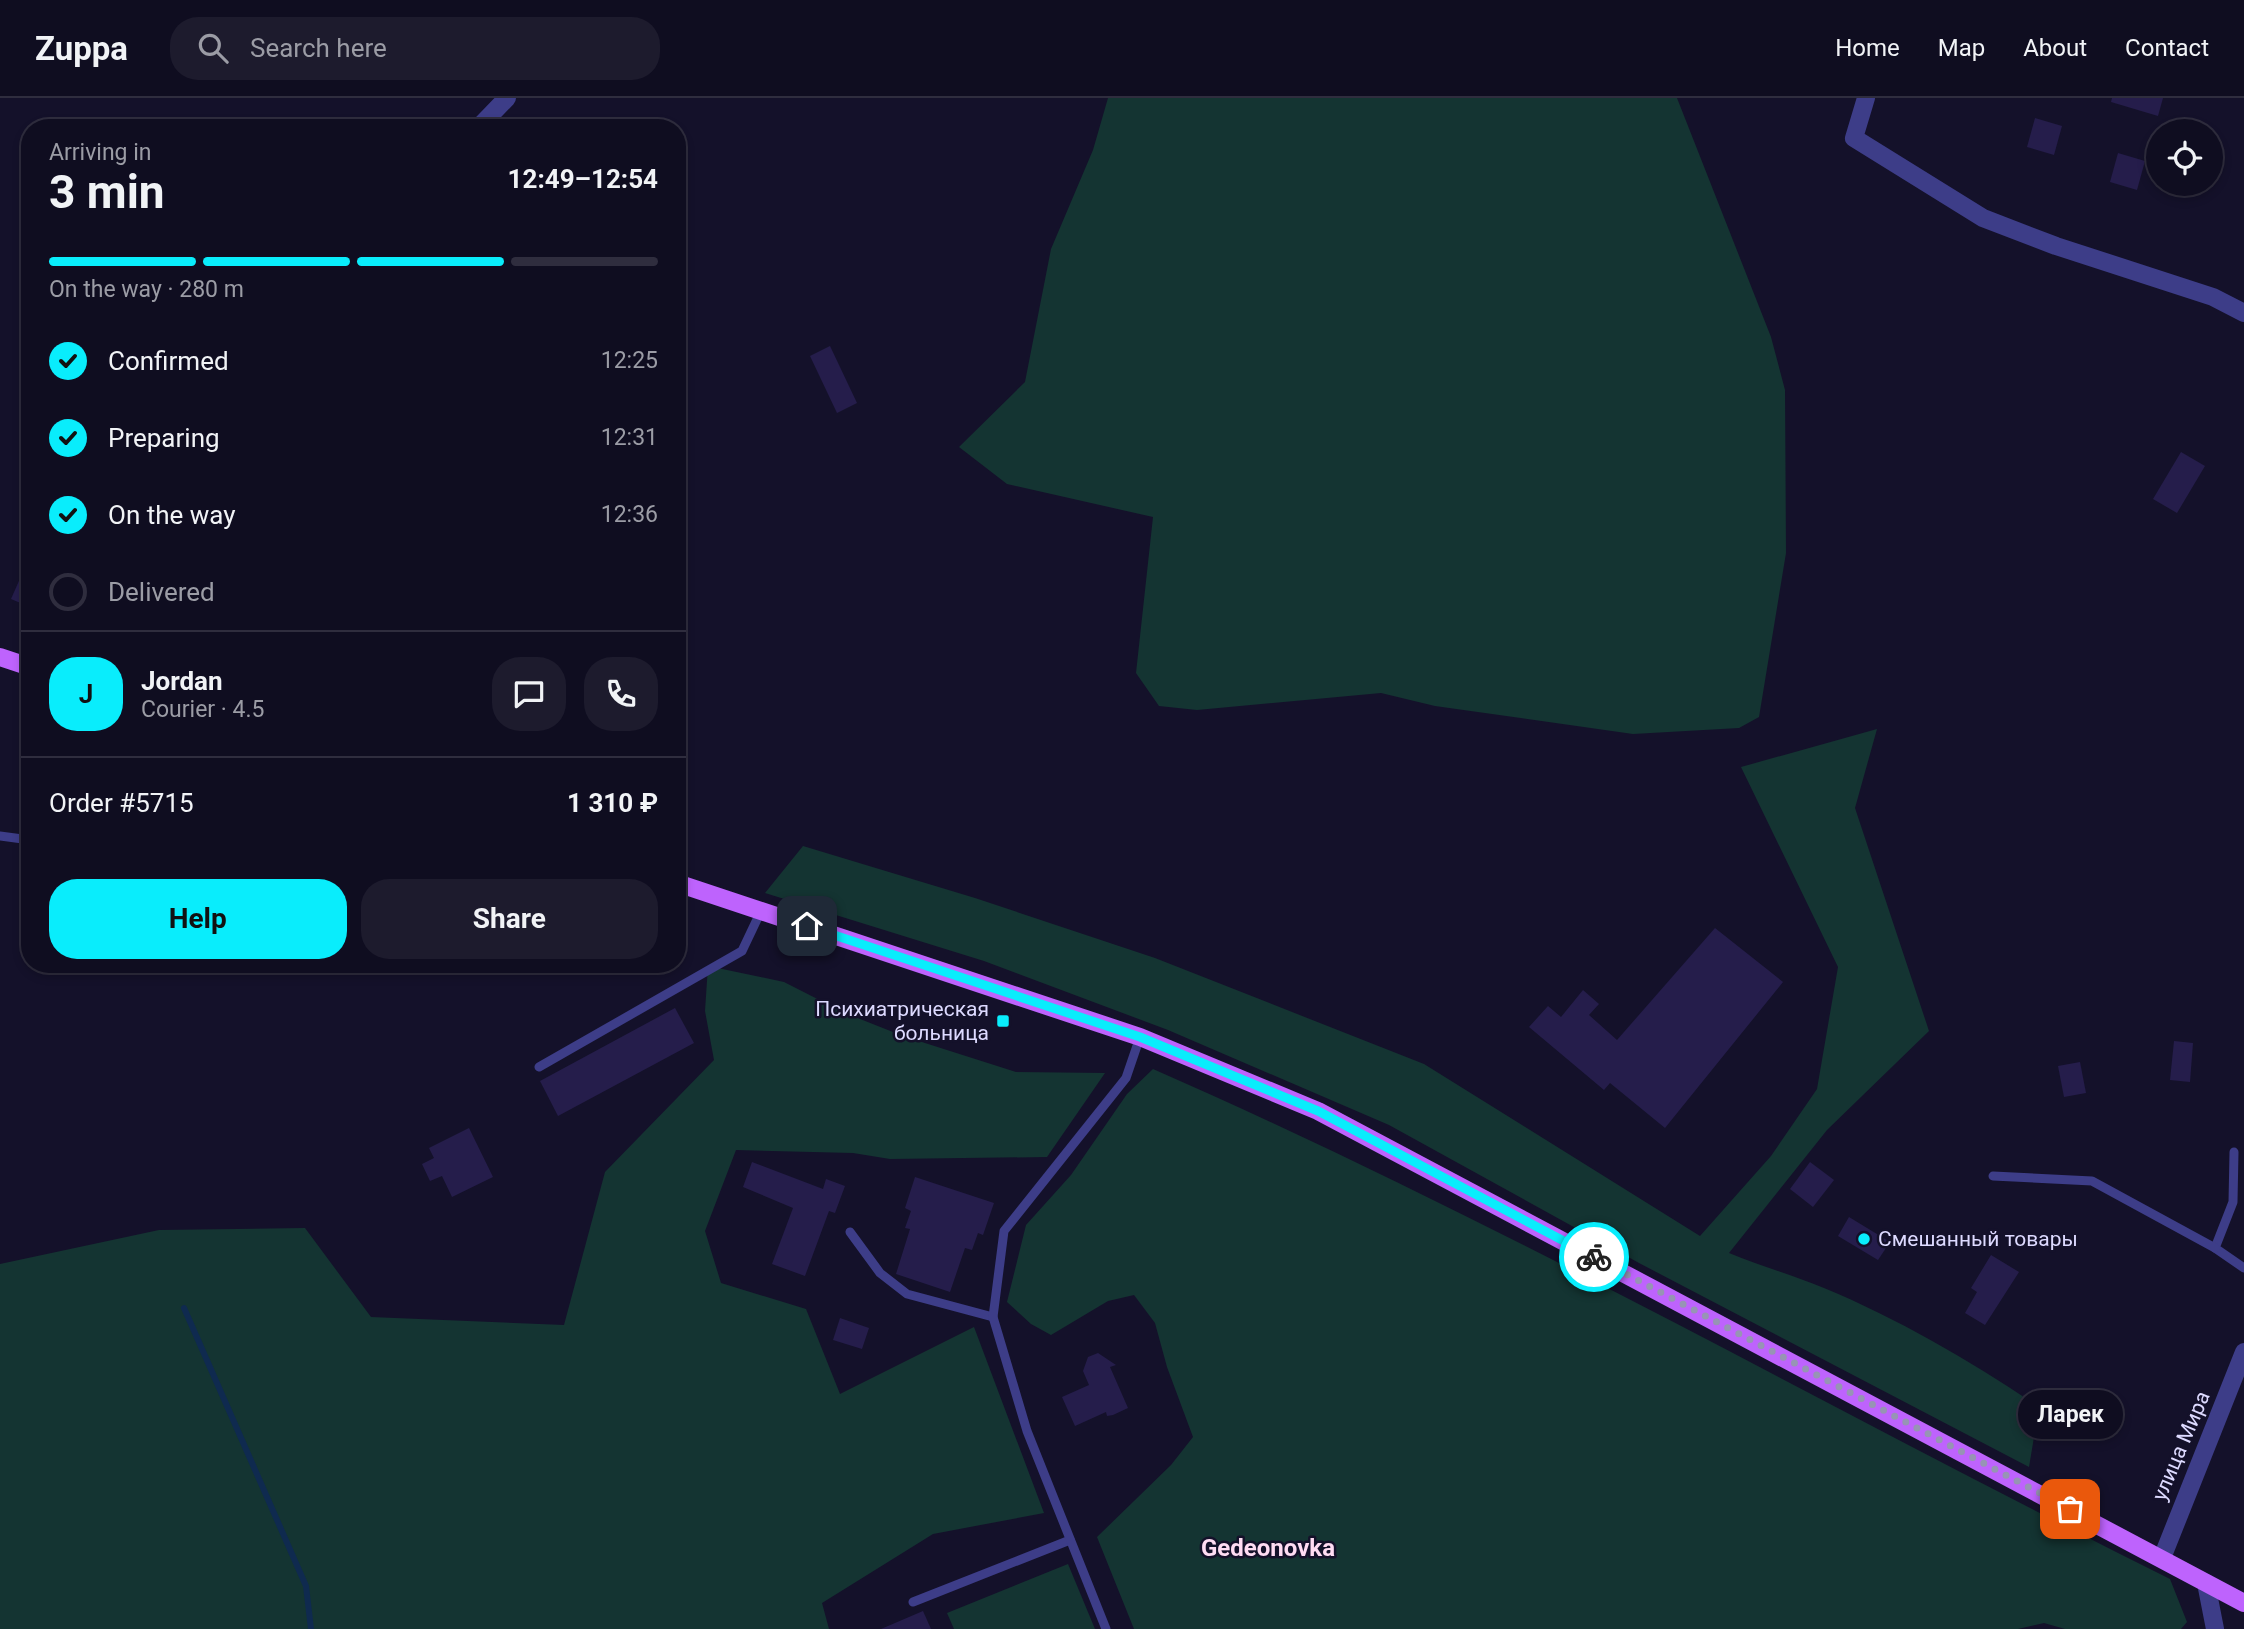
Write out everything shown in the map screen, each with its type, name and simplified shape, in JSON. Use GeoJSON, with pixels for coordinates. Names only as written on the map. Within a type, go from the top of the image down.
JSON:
{"type":"FeatureCollection","features":[{"type":"Feature","properties":{"kind":"main road"},"geometry":{"type":"LineString","coordinates":[[0,657],[21,664]]}},
{"type":"Feature","properties":{"kind":"main road"},"geometry":{"type":"LineString","coordinates":[[686,886],[1140,1037],[1318,1111],[2244,1603]]}},
{"type":"Feature","properties":{"kind":"street"},"geometry":{"type":"LineString","coordinates":[[487,119],[507,98]]}},
{"type":"Feature","properties":{"kind":"street"},"geometry":{"type":"LineString","coordinates":[[1866,98],[1854,138],[1983,218],[2056,246],[2213,297],[2244,313]]}},
{"type":"Feature","properties":{"kind":"street","name":"улица Мира"},"geometry":{"type":"LineString","coordinates":[[2162,1558],[2244,1352]]}},
{"type":"Feature","properties":{"kind":"street"},"geometry":{"type":"LineString","coordinates":[[2206,1583],[2215,1629]]}},
{"type":"Feature","properties":{"kind":"lane"},"geometry":{"type":"LineString","coordinates":[[0,836],[21,839]]}},
{"type":"Feature","properties":{"kind":"lane"},"geometry":{"type":"LineString","coordinates":[[539,1067],[741,951],[761,911]]}},
{"type":"Feature","properties":{"kind":"lane"},"geometry":{"type":"LineString","coordinates":[[1106,1629],[1027,1431],[992,1317],[1004,1231],[1126,1078],[1140,1037]]}},
{"type":"Feature","properties":{"kind":"lane"},"geometry":{"type":"LineString","coordinates":[[2215,1248],[2233,1202],[2234,1152]]}},
{"type":"Feature","properties":{"kind":"lane"},"geometry":{"type":"LineString","coordinates":[[1993,1176],[2092,1181],[2215,1248],[2244,1268]]}},
{"type":"Feature","properties":{"kind":"lane"},"geometry":{"type":"LineString","coordinates":[[850,1232],[880,1273],[907,1294],[992,1317]]}},
{"type":"Feature","properties":{"kind":"lane"},"geometry":{"type":"LineString","coordinates":[[913,1602],[1070,1540]]}},
{"type":"Feature","properties":{"kind":"green space"},"geometry":{"type":"Polygon","coordinates":[[[1108,98],[1677,98],[1771,337],[1785,390],[1786,553],[1759,717],[1739,728],[1633,734],[1435,706],[1381,693],[1197,710],[1159,706],[1136,673],[1153,517],[1007,484],[959,447],[1025,382],[1051,249],[1093,150],[1108,98]]]}},
{"type":"Feature","properties":{"kind":"green space"},"geometry":{"type":"Polygon","coordinates":[[[1877,729],[1855,808],[1929,1031],[1827,1130],[1729,1253],[1812,1283],[1880,1313],[1961,1358],[2039,1407],[2029,1467],[1639,1263],[1389,1125],[1168,1030],[984,961],[765,893],[803,846],[975,898],[1155,958],[1424,1064],[1700,1236],[1771,1156],[1817,1089],[1838,967],[1741,767],[1877,729]]]}},
{"type":"Feature","properties":{"kind":"green space"},"geometry":{"type":"Polygon","coordinates":[[[708,966],[784,982],[845,1013],[903,1036],[1016,1072],[1105,1073],[1047,1157],[890,1159],[853,1153],[736,1150],[705,1231],[721,1283],[806,1309],[840,1394],[974,1327],[1044,1513],[933,1534],[822,1603],[829,1629],[0,1629],[0,1264],[159,1230],[305,1228],[371,1317],[564,1325],[605,1172],[714,1060],[705,1011],[708,966]]]}},
{"type":"Feature","properties":{"kind":"green space"},"geometry":{"type":"Polygon","coordinates":[[[1153,1069],[1411,1189],[2170,1579],[2187,1622],[2181,1629],[2065,1629],[2044,1623],[2018,1629],[1134,1629],[1097,1537],[1171,1465],[1193,1437],[1167,1367],[1155,1323],[1134,1295],[1108,1301],[1051,1335],[1031,1324],[1007,1302],[1026,1225],[1071,1175],[1127,1094],[1153,1069]]]}},
{"type":"Feature","properties":{"kind":"green space"},"geometry":{"type":"Polygon","coordinates":[[[1068,1564],[1095,1629],[954,1629],[947,1613],[1068,1564]]]}},
{"type":"Feature","properties":{"kind":"building"},"geometry":{"type":"Polygon","coordinates":[[[2112,98],[2163,98],[2158,116],[2111,102],[2112,98]]]}},
{"type":"Feature","properties":{"kind":"building"},"geometry":{"type":"Polygon","coordinates":[[[2035,118],[2062,126],[2054,155],[2027,147],[2035,118]]]}},
{"type":"Feature","properties":{"kind":"building"},"geometry":{"type":"Polygon","coordinates":[[[2118,153],[2145,161],[2137,190],[2110,182],[2118,153]]]}},
{"type":"Feature","properties":{"kind":"building"},"geometry":{"type":"Polygon","coordinates":[[[830,346],[857,403],[837,413],[810,356],[830,346]]]}},
{"type":"Feature","properties":{"kind":"building"},"geometry":{"type":"Polygon","coordinates":[[[2181,452],[2205,466],[2177,513],[2153,499],[2181,452]]]}},
{"type":"Feature","properties":{"kind":"building"},"geometry":{"type":"Polygon","coordinates":[[[21,576],[21,603],[11,599],[21,576]]]}},
{"type":"Feature","properties":{"kind":"building"},"geometry":{"type":"Polygon","coordinates":[[[1715,928],[1783,982],[1665,1128],[1610,1083],[1604,1090],[1529,1027],[1548,1006],[1561,1017],[1583,990],[1599,1004],[1589,1015],[1617,1040],[1715,928]]]}},
{"type":"Feature","properties":{"kind":"building"},"geometry":{"type":"Polygon","coordinates":[[[675,1008],[694,1043],[558,1116],[540,1081],[675,1008]]]}},
{"type":"Feature","properties":{"kind":"building"},"geometry":{"type":"Polygon","coordinates":[[[2174,1041],[2193,1043],[2190,1082],[2170,1080],[2174,1041]]]}},
{"type":"Feature","properties":{"kind":"building"},"geometry":{"type":"Polygon","coordinates":[[[2080,1062],[2086,1093],[2064,1097],[2058,1066],[2080,1062]]]}},
{"type":"Feature","properties":{"kind":"building"},"geometry":{"type":"Polygon","coordinates":[[[469,1128],[493,1177],[452,1197],[442,1176],[430,1181],[422,1164],[434,1158],[429,1148],[469,1128]]]}},
{"type":"Feature","properties":{"kind":"building"},"geometry":{"type":"Polygon","coordinates":[[[752,1162],[823,1189],[826,1179],[845,1186],[835,1213],[829,1211],[805,1276],[772,1264],[793,1208],[743,1187],[752,1162]]]}},
{"type":"Feature","properties":{"kind":"building"},"geometry":{"type":"Polygon","coordinates":[[[1810,1162],[1834,1180],[1813,1207],[1790,1189],[1810,1162]]]}},
{"type":"Feature","properties":{"kind":"building"},"geometry":{"type":"Polygon","coordinates":[[[915,1177],[994,1203],[983,1235],[978,1233],[972,1250],[965,1248],[950,1292],[896,1274],[910,1229],[905,1228],[911,1211],[905,1208],[915,1177]]]}},
{"type":"Feature","properties":{"kind":"building","name":"Смешанный товары"},"geometry":{"type":"Polygon","coordinates":[[[1849,1217],[1890,1242],[1878,1260],[1838,1236],[1849,1217]]]}},
{"type":"Feature","properties":{"kind":"building"},"geometry":{"type":"Polygon","coordinates":[[[1991,1255],[2019,1272],[1985,1325],[1965,1313],[1977,1292],[1971,1288],[1991,1255]]]}},
{"type":"Feature","properties":{"kind":"building"},"geometry":{"type":"Polygon","coordinates":[[[840,1318],[869,1328],[862,1349],[833,1340],[840,1318]]]}},
{"type":"Feature","properties":{"kind":"building"},"geometry":{"type":"Polygon","coordinates":[[[1098,1353],[1116,1365],[1110,1367],[1128,1408],[1113,1415],[1107,1416],[1106,1412],[1075,1426],[1062,1397],[1089,1385],[1083,1371],[1088,1357],[1098,1353]]]}},
{"type":"Feature","properties":{"kind":"building"},"geometry":{"type":"Polygon","coordinates":[[[923,1611],[931,1629],[881,1629],[923,1611]]]}},
{"type":"Feature","properties":{"kind":"waterway"},"geometry":{"type":"LineString","coordinates":[[184,1308],[306,1586],[311,1629]]}},
{"type":"Feature","properties":{"kind":"way so far"},"geometry":{"type":"LineString","coordinates":[[1594,1257],[2070,1509]]}},
{"type":"Feature","properties":{"kind":"place","name":"Психиатрическая больница"},"geometry":{"type":"Point","coordinates":[1003,1021]}},
{"type":"Feature","properties":{"kind":"place","name":"Смешанный товары"},"geometry":{"type":"Point","coordinates":[1864,1239]}},
{"type":"Feature","properties":{"kind":"place","name":"Ларек"},"geometry":{"type":"Point","coordinates":[2070,1509]}},
{"type":"Feature","properties":{"kind":"district","name":"Gedeonovka"},"geometry":{"type":"Point","coordinates":[1268,1548]}},
{"type":"Feature","properties":{"kind":"route"},"geometry":{"type":"LineString","coordinates":[[807,926],[1140,1037],[1318,1111],[1594,1257]]}}]}
